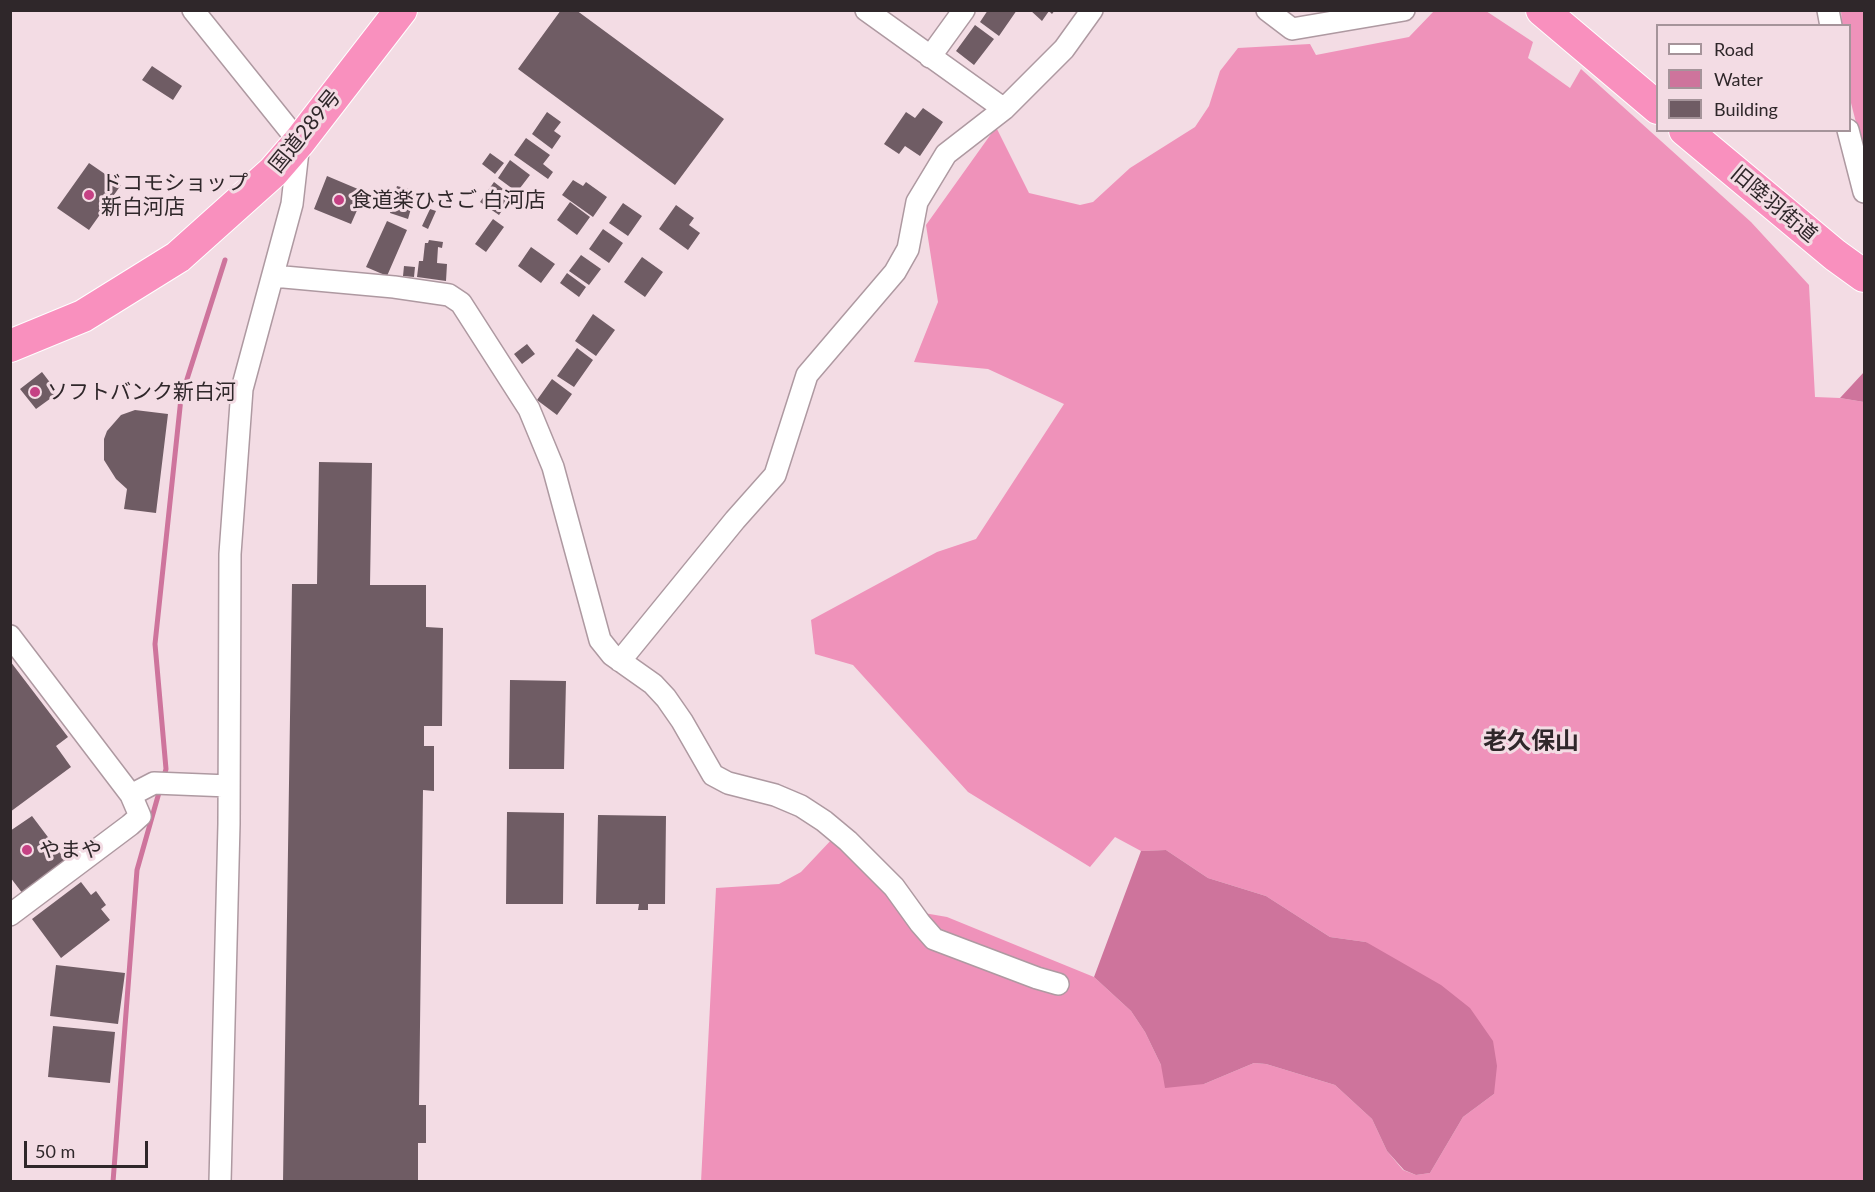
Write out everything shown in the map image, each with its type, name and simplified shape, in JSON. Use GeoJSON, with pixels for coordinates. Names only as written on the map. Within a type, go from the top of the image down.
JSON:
{"type":"FeatureCollection","features":[{"type":"Feature","properties":{"kind":"highway","name":"国道289号"},"geometry":{"type":"LineString","coordinates":[[10,346],[83,316],[178,257],[273,172],[299,142],[401,10]]}},
{"type":"Feature","properties":{"kind":"highway"},"geometry":{"type":"LineString","coordinates":[[1542,10],[1656,106]]}},
{"type":"Feature","properties":{"kind":"highway","name":"旧陸羽街道"},"geometry":{"type":"LineString","coordinates":[[1687,132],[1835,255],[1864,276]]}},
{"type":"Feature","properties":{"kind":"street"},"geometry":{"type":"LineString","coordinates":[[193,10],[299,142],[292,204],[242,389],[230,554],[229,786],[220,1182]]}},
{"type":"Feature","properties":{"kind":"street"},"geometry":{"type":"LineString","coordinates":[[866,10],[1005,109]]}},
{"type":"Feature","properties":{"kind":"street"},"geometry":{"type":"LineString","coordinates":[[930,57],[964,10]]}},
{"type":"Feature","properties":{"kind":"street"},"geometry":{"type":"LineString","coordinates":[[620,661],[735,520],[775,476],[807,375],[895,272],[908,249],[917,202],[946,154],[1005,109],[1064,48],[1092,10]]}},
{"type":"Feature","properties":{"kind":"street"},"geometry":{"type":"LineString","coordinates":[[1267,10],[1292,29],[1404,10]]}},
{"type":"Feature","properties":{"kind":"street"},"geometry":{"type":"LineString","coordinates":[[1849,132],[1864,192]]}},
{"type":"Feature","properties":{"kind":"street"},"geometry":{"type":"LineString","coordinates":[[273,276],[404,288],[449,295],[461,303],[529,409],[553,468],[600,639],[612,655],[652,684],[666,698],[682,721],[712,775],[728,783],[775,795],[801,806],[824,822],[848,841],[894,887],[934,939],[1058,984]]}},
{"type":"Feature","properties":{"kind":"street"},"geometry":{"type":"LineString","coordinates":[[10,636],[131,795],[140,816],[10,915]]}},
{"type":"Feature","properties":{"kind":"street"},"geometry":{"type":"LineString","coordinates":[[131,795],[154,783],[229,786]]}},
{"type":"Feature","properties":{"kind":"shaded area"},"geometry":{"type":"Polygon","coordinates":[[[1434,11],[1486,11],[1533,42],[1528,58],[1570,88],[1581,69],[1751,222],[1809,285],[1815,397],[1864,402],[1864,1181],[701,1182],[716,888],[779,884],[801,872],[834,837],[901,909],[947,917],[1094,977],[1131,1011],[1145,1032],[1161,1065],[1204,1084],[1254,1063],[1266,1064],[1335,1085],[1372,1119],[1387,1151],[1403,1170],[1416,1175],[1430,1173],[1463,1117],[1494,1094],[1366,942],[1330,937],[1266,896],[1208,878],[1166,850],[1141,851],[1115,837],[1090,867],[968,792],[853,665],[815,654],[811,620],[937,552],[976,539],[1064,404],[988,369],[914,362],[938,302],[926,225],[996,127],[1029,193],[1080,205],[1093,202],[1130,168],[1195,127],[1209,106],[1220,71],[1238,48],[1310,44],[1316,55],[1409,37],[1434,11]]]}},
{"type":"Feature","properties":{"kind":"shaded area"},"geometry":{"type":"Polygon","coordinates":[[[1841,11],[1864,11],[1864,154],[1851,103],[1851,24],[1842,24],[1841,11]]]}},
{"type":"Feature","properties":{"kind":"water"},"geometry":{"type":"Polygon","coordinates":[[[1864,372],[1864,402],[1840,398],[1864,372]]]}},
{"type":"Feature","properties":{"kind":"water"},"geometry":{"type":"Polygon","coordinates":[[[1166,850],[1208,878],[1266,896],[1330,937],[1366,942],[1441,985],[1470,1008],[1493,1041],[1497,1066],[1494,1094],[1463,1117],[1430,1173],[1416,1175],[1404,1170],[1387,1151],[1372,1119],[1335,1085],[1266,1064],[1254,1063],[1204,1084],[1165,1088],[1161,1065],[1145,1032],[1131,1011],[1094,977],[1141,851],[1166,850]]]}},
{"type":"Feature","properties":{"kind":"building"},"geometry":{"type":"Polygon","coordinates":[[[561,10],[576,10],[724,119],[675,185],[518,69],[561,10]]]}},
{"type":"Feature","properties":{"kind":"building"},"geometry":{"type":"Polygon","coordinates":[[[988,10],[1017,10],[999,36],[980,22],[988,10]]]}},
{"type":"Feature","properties":{"kind":"building"},"geometry":{"type":"Polygon","coordinates":[[[1030,10],[1055,10],[1052,14],[1049,11],[1042,21],[1030,10]]]}},
{"type":"Feature","properties":{"kind":"building"},"geometry":{"type":"Polygon","coordinates":[[[975,25],[994,39],[974,65],[956,51],[975,25]]]}},
{"type":"Feature","properties":{"kind":"building"},"geometry":{"type":"Polygon","coordinates":[[[152,66],[182,86],[173,100],[142,80],[152,66]]]}},
{"type":"Feature","properties":{"kind":"building"},"geometry":{"type":"Polygon","coordinates":[[[923,108],[943,122],[920,156],[905,146],[899,154],[884,144],[906,112],[915,118],[923,108]]]}},
{"type":"Feature","properties":{"kind":"building"},"geometry":{"type":"Polygon","coordinates":[[[547,112],[561,122],[554,131],[561,136],[552,149],[532,134],[547,112]]]}},
{"type":"Feature","properties":{"kind":"building"},"geometry":{"type":"Polygon","coordinates":[[[526,138],[550,155],[543,164],[553,172],[548,179],[514,155],[526,138]]]}},
{"type":"Feature","properties":{"kind":"building"},"geometry":{"type":"Polygon","coordinates":[[[490,153],[504,163],[495,174],[482,164],[490,153]]]}},
{"type":"Feature","properties":{"kind":"building"},"geometry":{"type":"Polygon","coordinates":[[[510,160],[530,175],[517,192],[498,178],[510,160]]]}},
{"type":"Feature","properties":{"kind":"building"},"geometry":{"type":"Polygon","coordinates":[[[89,163],[121,185],[89,230],[57,208],[89,163]]]}},
{"type":"Feature","properties":{"kind":"building"},"geometry":{"type":"Polygon","coordinates":[[[327,176],[365,192],[351,224],[314,209],[327,176]]]}},
{"type":"Feature","properties":{"kind":"building"},"geometry":{"type":"Polygon","coordinates":[[[573,180],[583,186],[586,182],[607,197],[593,217],[562,195],[573,180]]]}},
{"type":"Feature","properties":{"kind":"building"},"geometry":{"type":"Polygon","coordinates":[[[494,182],[512,196],[499,215],[480,202],[494,182]]]}},
{"type":"Feature","properties":{"kind":"building"},"geometry":{"type":"Polygon","coordinates":[[[397,186],[416,191],[408,219],[390,213],[397,186]]]}},
{"type":"Feature","properties":{"kind":"building"},"geometry":{"type":"Polygon","coordinates":[[[570,202],[590,217],[577,235],[557,220],[570,202]]]}},
{"type":"Feature","properties":{"kind":"building"},"geometry":{"type":"Polygon","coordinates":[[[623,203],[642,216],[628,236],[609,223],[623,203]]]}},
{"type":"Feature","properties":{"kind":"building"},"geometry":{"type":"Polygon","coordinates":[[[676,205],[694,218],[689,225],[700,233],[688,250],[659,229],[676,205]]]}},
{"type":"Feature","properties":{"kind":"building"},"geometry":{"type":"Polygon","coordinates":[[[430,209],[436,211],[428,229],[422,226],[430,209]]]}},
{"type":"Feature","properties":{"kind":"building"},"geometry":{"type":"Polygon","coordinates":[[[493,219],[504,227],[486,252],[475,244],[493,219]]]}},
{"type":"Feature","properties":{"kind":"building"},"geometry":{"type":"Polygon","coordinates":[[[387,221],[407,230],[387,276],[366,267],[387,221]]]}},
{"type":"Feature","properties":{"kind":"building"},"geometry":{"type":"Polygon","coordinates":[[[603,229],[623,243],[609,263],[589,249],[603,229]]]}},
{"type":"Feature","properties":{"kind":"building"},"geometry":{"type":"Polygon","coordinates":[[[429,240],[443,242],[442,248],[438,247],[437,263],[447,264],[446,281],[417,277],[419,261],[423,261],[425,243],[429,240]]]}},
{"type":"Feature","properties":{"kind":"building"},"geometry":{"type":"Polygon","coordinates":[[[531,247],[555,264],[541,283],[518,266],[531,247]]]}},
{"type":"Feature","properties":{"kind":"building"},"geometry":{"type":"Polygon","coordinates":[[[581,255],[601,269],[589,285],[569,271],[581,255]]]}},
{"type":"Feature","properties":{"kind":"building"},"geometry":{"type":"Polygon","coordinates":[[[642,257],[663,272],[645,297],[624,282],[642,257]]]}},
{"type":"Feature","properties":{"kind":"building"},"geometry":{"type":"Polygon","coordinates":[[[404,266],[415,267],[414,277],[403,276],[404,266]]]}},
{"type":"Feature","properties":{"kind":"building"},"geometry":{"type":"Polygon","coordinates":[[[567,273],[586,287],[579,297],[560,283],[567,273]]]}},
{"type":"Feature","properties":{"kind":"building"},"geometry":{"type":"Polygon","coordinates":[[[593,314],[615,330],[596,356],[575,341],[593,314]]]}},
{"type":"Feature","properties":{"kind":"building"},"geometry":{"type":"Polygon","coordinates":[[[527,344],[535,354],[522,364],[514,354],[527,344]]]}},
{"type":"Feature","properties":{"kind":"building"},"geometry":{"type":"Polygon","coordinates":[[[577,348],[593,360],[574,387],[557,376],[577,348]]]}},
{"type":"Feature","properties":{"kind":"building"},"geometry":{"type":"Polygon","coordinates":[[[42,372],[58,393],[36,409],[20,389],[42,372]]]}},
{"type":"Feature","properties":{"kind":"building"},"geometry":{"type":"Polygon","coordinates":[[[552,379],[572,394],[557,415],[537,400],[552,379]]]}},
{"type":"Feature","properties":{"kind":"building"},"geometry":{"type":"Polygon","coordinates":[[[135,410],[168,414],[156,513],[124,509],[127,489],[116,479],[104,460],[104,439],[107,431],[121,415],[135,410]]]}},
{"type":"Feature","properties":{"kind":"building"},"geometry":{"type":"Polygon","coordinates":[[[319,462],[372,463],[370,585],[426,585],[426,627],[443,628],[442,726],[424,726],[424,746],[434,746],[434,791],[423,790],[419,1105],[426,1105],[426,1143],[418,1143],[418,1182],[283,1182],[292,584],[317,584],[319,462]]]}},
{"type":"Feature","properties":{"kind":"building"},"geometry":{"type":"Polygon","coordinates":[[[10,661],[68,737],[56,746],[71,767],[10,812],[10,661]]]}},
{"type":"Feature","properties":{"kind":"building"},"geometry":{"type":"Polygon","coordinates":[[[510,680],[566,681],[564,769],[509,769],[510,680]]]}},
{"type":"Feature","properties":{"kind":"building"},"geometry":{"type":"Polygon","coordinates":[[[507,812],[564,813],[563,904],[506,904],[507,812]]]}},
{"type":"Feature","properties":{"kind":"building"},"geometry":{"type":"Polygon","coordinates":[[[598,815],[666,816],[665,904],[648,904],[648,910],[638,910],[639,904],[596,904],[598,815]]]}},
{"type":"Feature","properties":{"kind":"building"},"geometry":{"type":"Polygon","coordinates":[[[32,816],[66,861],[23,894],[10,877],[10,831],[32,816]]]}},
{"type":"Feature","properties":{"kind":"building"},"geometry":{"type":"Polygon","coordinates":[[[81,882],[91,895],[96,891],[106,905],[101,909],[110,920],[61,958],[32,919],[81,882]]]}},
{"type":"Feature","properties":{"kind":"building"},"geometry":{"type":"Polygon","coordinates":[[[56,965],[125,973],[118,1024],[50,1016],[56,965]]]}},
{"type":"Feature","properties":{"kind":"building"},"geometry":{"type":"Polygon","coordinates":[[[53,1026],[115,1032],[110,1083],[48,1077],[53,1026]]]}},
{"type":"Feature","properties":{"kind":"waterway"},"geometry":{"type":"LineString","coordinates":[[163,780],[166,769],[155,644],[181,398],[225,260]]}},
{"type":"Feature","properties":{"kind":"waterway"},"geometry":{"type":"LineString","coordinates":[[113,1182],[137,870],[160,789]]}},
{"type":"Feature","properties":{"kind":"place","name":"ドコモショップ 新白河店"},"geometry":{"type":"Point","coordinates":[89,195]}},
{"type":"Feature","properties":{"kind":"place","name":"食道楽ひさご 白河店"},"geometry":{"type":"Point","coordinates":[339,200]}},
{"type":"Feature","properties":{"kind":"place","name":"ソフトバンク新白河"},"geometry":{"type":"Point","coordinates":[35,392]}},
{"type":"Feature","properties":{"kind":"place","name":"やまや"},"geometry":{"type":"Point","coordinates":[27,850]}},
{"type":"Feature","properties":{"kind":"district","name":"老久保山"},"geometry":{"type":"Point","coordinates":[1531,741]}}]}
